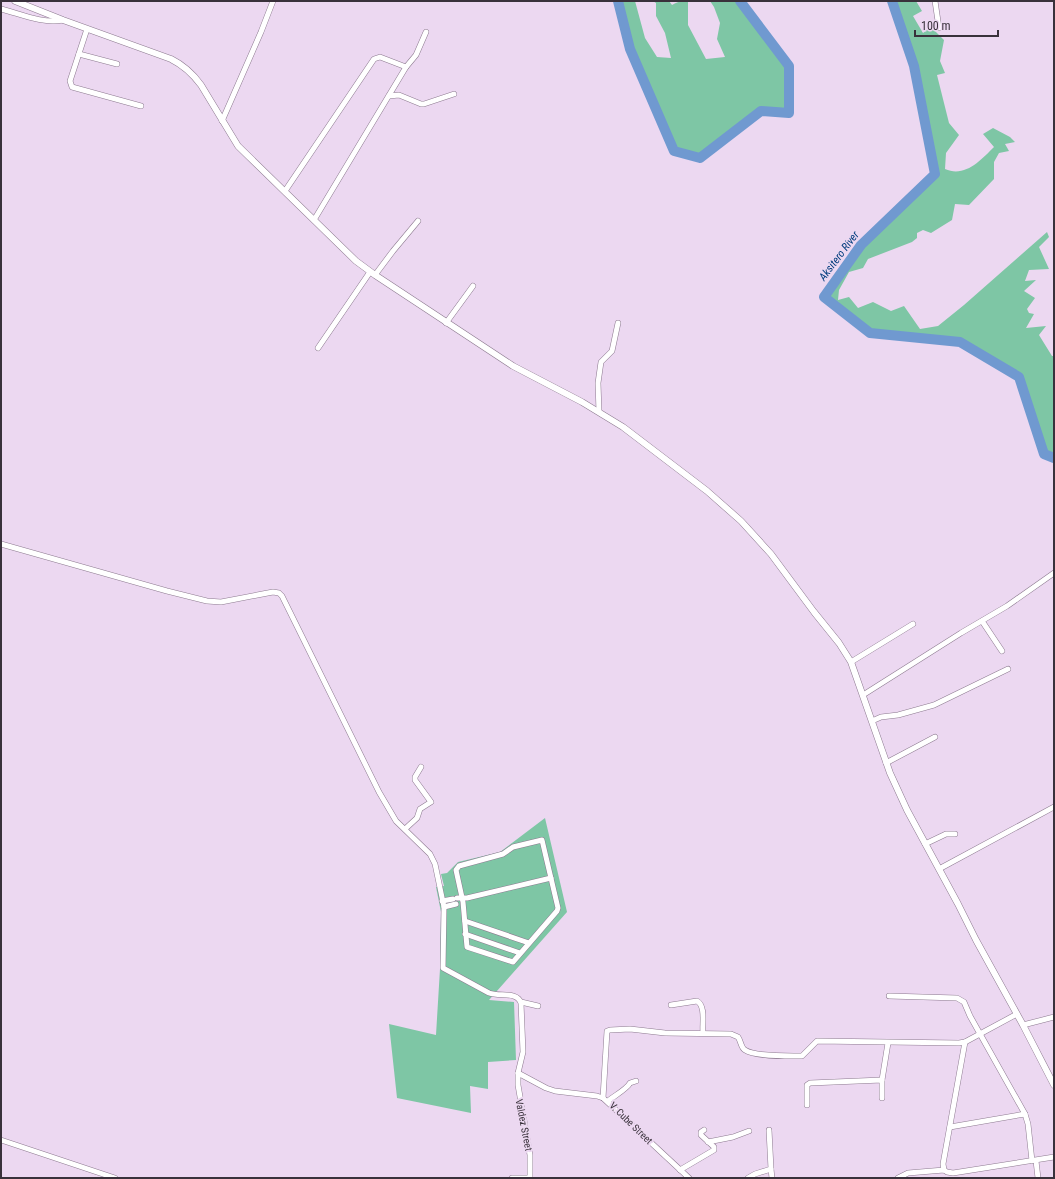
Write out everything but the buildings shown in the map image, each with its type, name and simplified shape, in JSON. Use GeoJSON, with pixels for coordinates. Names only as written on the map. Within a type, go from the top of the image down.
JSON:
{"type":"FeatureCollection","features":[{"type":"Feature","properties":{"kind":"street"},"geometry":{"type":"LineString","coordinates":[[15,1],[171,59],[180,65],[194,76],[201,84],[238,146],[352,257],[372,274],[513,366],[599,412],[631,433],[692,479],[746,527],[771,554],[809,606],[839,643],[851,662],[886,763],[904,805],[1054,1085]]}},
{"type":"Feature","properties":{"kind":"street"},"geometry":{"type":"LineString","coordinates":[[222,121],[262,32],[273,1]]}},
{"type":"Feature","properties":{"kind":"street"},"geometry":{"type":"LineString","coordinates":[[935,1],[939,28]]}},
{"type":"Feature","properties":{"kind":"street"},"geometry":{"type":"LineString","coordinates":[[1,9],[44,21],[54,22],[63,20]]}},
{"type":"Feature","properties":{"kind":"street"},"geometry":{"type":"LineString","coordinates":[[87,29],[70,81],[72,87],[140,106]]}},
{"type":"Feature","properties":{"kind":"street"},"geometry":{"type":"LineString","coordinates":[[314,220],[406,67],[416,55],[426,32]]}},
{"type":"Feature","properties":{"kind":"street"},"geometry":{"type":"LineString","coordinates":[[79,54],[117,64]]}},
{"type":"Feature","properties":{"kind":"street"},"geometry":{"type":"LineString","coordinates":[[285,191],[374,59],[380,56],[406,67]]}},
{"type":"Feature","properties":{"kind":"street"},"geometry":{"type":"LineString","coordinates":[[389,96],[399,95],[424,104],[454,94]]}},
{"type":"Feature","properties":{"kind":"street"},"geometry":{"type":"LineString","coordinates":[[318,348],[372,274],[418,221]]}},
{"type":"Feature","properties":{"kind":"street"},"geometry":{"type":"LineString","coordinates":[[446,323],[473,286]]}},
{"type":"Feature","properties":{"kind":"street"},"geometry":{"type":"LineString","coordinates":[[599,412],[598,383],[602,362],[612,351],[618,323]]}},
{"type":"Feature","properties":{"kind":"street"},"geometry":{"type":"LineString","coordinates":[[1,544],[207,601],[221,602],[273,592],[279,593],[284,600],[379,792],[396,821],[430,854],[435,864],[444,907],[443,968],[489,993],[495,995],[517,996],[521,1002],[538,1006]]}},
{"type":"Feature","properties":{"kind":"street"},"geometry":{"type":"LineString","coordinates":[[863,695],[1022,596],[1054,572]]}},
{"type":"Feature","properties":{"kind":"street"},"geometry":{"type":"LineString","coordinates":[[982,621],[1002,651]]}},
{"type":"Feature","properties":{"kind":"street"},"geometry":{"type":"LineString","coordinates":[[851,662],[913,624]]}},
{"type":"Feature","properties":{"kind":"street"},"geometry":{"type":"LineString","coordinates":[[872,721],[881,717],[898,715],[934,705],[1008,669]]}},
{"type":"Feature","properties":{"kind":"street"},"geometry":{"type":"LineString","coordinates":[[886,763],[935,737]]}},
{"type":"Feature","properties":{"kind":"street"},"geometry":{"type":"LineString","coordinates":[[405,829],[418,816],[420,809],[431,802],[415,780],[415,777],[421,767]]}},
{"type":"Feature","properties":{"kind":"street"},"geometry":{"type":"LineString","coordinates":[[939,869],[1054,807]]}},
{"type":"Feature","properties":{"kind":"street"},"geometry":{"type":"LineString","coordinates":[[925,844],[946,834],[955,834]]}},
{"type":"Feature","properties":{"kind":"street"},"geometry":{"type":"LineString","coordinates":[[541,840],[543,841],[551,878],[558,910],[514,961],[512,962],[467,946],[465,921],[459,900],[456,870],[460,866],[503,854],[513,847],[541,840]]}},
{"type":"Feature","properties":{"kind":"street"},"geometry":{"type":"LineString","coordinates":[[442,901],[459,900],[551,878]]}},
{"type":"Feature","properties":{"kind":"street"},"geometry":{"type":"LineString","coordinates":[[444,907],[459,900]]}},
{"type":"Feature","properties":{"kind":"street"},"geometry":{"type":"LineString","coordinates":[[465,921],[529,944]]}},
{"type":"Feature","properties":{"kind":"street"},"geometry":{"type":"LineString","coordinates":[[465,934],[520,953]]}},
{"type":"Feature","properties":{"kind":"street"},"geometry":{"type":"LineString","coordinates":[[889,996],[960,999],[964,1002],[970,1016],[1025,1114],[1038,1178]]}},
{"type":"Feature","properties":{"kind":"street"},"geometry":{"type":"LineString","coordinates":[[671,1005],[697,1001],[699,1002],[702,1005],[703,1033]]}},
{"type":"Feature","properties":{"kind":"street","name":"Valdez Street"},"geometry":{"type":"LineString","coordinates":[[521,1002],[523,1052],[518,1073],[519,1095],[530,1155],[530,1178]]}},
{"type":"Feature","properties":{"kind":"street"},"geometry":{"type":"LineString","coordinates":[[606,1099],[606,1045],[608,1030],[630,1029],[665,1033],[731,1034],[738,1037],[745,1050],[759,1054],[802,1056],[817,1041],[888,1043],[965,1042],[1017,1014]]}},
{"type":"Feature","properties":{"kind":"street"},"geometry":{"type":"LineString","coordinates":[[1023,1025],[1054,1017]]}},
{"type":"Feature","properties":{"kind":"street"},"geometry":{"type":"LineString","coordinates":[[944,1170],[943,1164],[965,1042]]}},
{"type":"Feature","properties":{"kind":"street"},"geometry":{"type":"LineString","coordinates":[[882,1098],[882,1080],[888,1043]]}},
{"type":"Feature","properties":{"kind":"street","name":"V. Cube Street"},"geometry":{"type":"LineString","coordinates":[[518,1073],[546,1088],[555,1091],[597,1096],[606,1099],[689,1178]]}},
{"type":"Feature","properties":{"kind":"street"},"geometry":{"type":"LineString","coordinates":[[807,1106],[807,1085],[810,1083],[882,1080]]}},
{"type":"Feature","properties":{"kind":"street"},"geometry":{"type":"LineString","coordinates":[[606,1099],[628,1087],[630,1083],[636,1082]]}},
{"type":"Feature","properties":{"kind":"street"},"geometry":{"type":"LineString","coordinates":[[950,1127],[1025,1114]]}},
{"type":"Feature","properties":{"kind":"street"},"geometry":{"type":"LineString","coordinates":[[680,1170],[714,1150],[714,1147],[701,1135],[701,1132],[704,1130]]}},
{"type":"Feature","properties":{"kind":"street"},"geometry":{"type":"LineString","coordinates":[[769,1130],[772,1178]]}},
{"type":"Feature","properties":{"kind":"street"},"geometry":{"type":"LineString","coordinates":[[708,1142],[749,1131]]}},
{"type":"Feature","properties":{"kind":"street"},"geometry":{"type":"LineString","coordinates":[[1,1140],[115,1178]]}},
{"type":"Feature","properties":{"kind":"street"},"geometry":{"type":"LineString","coordinates":[[898,1178],[908,1173],[944,1170],[953,1173],[1054,1158]]}},
{"type":"Feature","properties":{"kind":"street"},"geometry":{"type":"LineString","coordinates":[[748,1178],[771,1169]]}},
{"type":"Feature","properties":{"kind":"street"},"geometry":{"type":"LineString","coordinates":[[512,1178],[530,1178]]}},
{"type":"Feature","properties":{"kind":"green space"},"geometry":{"type":"Polygon","coordinates":[[[618,1],[635,1],[645,38],[657,57],[671,58],[665,33],[656,16],[656,3],[653,1],[669,1],[672,5],[684,1],[688,2],[688,25],[706,59],[725,57],[717,39],[720,23],[710,1],[740,1],[789,66],[789,113],[765,111],[700,158],[674,151],[630,49],[618,1]]]}},
{"type":"Feature","properties":{"kind":"green space"},"geometry":{"type":"Polygon","coordinates":[[[890,1],[916,1],[922,11],[913,16],[923,33],[931,27],[944,40],[940,61],[945,73],[937,75],[949,123],[959,135],[946,153],[945,169],[959,171],[966,169],[984,157],[994,147],[983,134],[993,128],[1010,137],[1015,142],[1005,144],[1009,151],[999,153],[994,162],[994,179],[969,205],[955,204],[952,220],[931,233],[923,230],[917,233],[917,238],[912,242],[868,259],[863,268],[849,272],[839,290],[838,300],[849,297],[858,308],[873,302],[891,311],[904,306],[920,329],[938,326],[1047,232],[1049,237],[1039,247],[1049,269],[1029,270],[1025,281],[1036,280],[1024,291],[1035,298],[1027,309],[1029,313],[1034,314],[1026,328],[1046,326],[1039,335],[1052,356],[1054,356],[1054,458],[1044,454],[1019,377],[960,342],[870,333],[824,297],[861,245],[935,174],[914,66],[890,1]]]}},
{"type":"Feature","properties":{"kind":"green space"},"geometry":{"type":"Polygon","coordinates":[[[545,818],[567,912],[489,1000],[514,1002],[516,1060],[488,1062],[488,1089],[470,1086],[471,1113],[397,1098],[389,1024],[436,1035],[440,969],[441,912],[436,887],[444,886],[441,874],[447,873],[458,862],[500,852],[545,818]]]}},
{"type":"Feature","properties":{"kind":"waterway","name":"Aksitero River"},"geometry":{"type":"LineString","coordinates":[[618,1],[630,49],[674,151],[700,158],[761,111],[789,113],[789,66],[740,1]]}},
{"type":"Feature","properties":{"kind":"waterway","name":"Aksitero River"},"geometry":{"type":"LineString","coordinates":[[892,1],[914,66],[935,174],[861,245],[824,297],[870,333],[960,342],[1019,377],[1044,454],[1054,458]]}}]}
